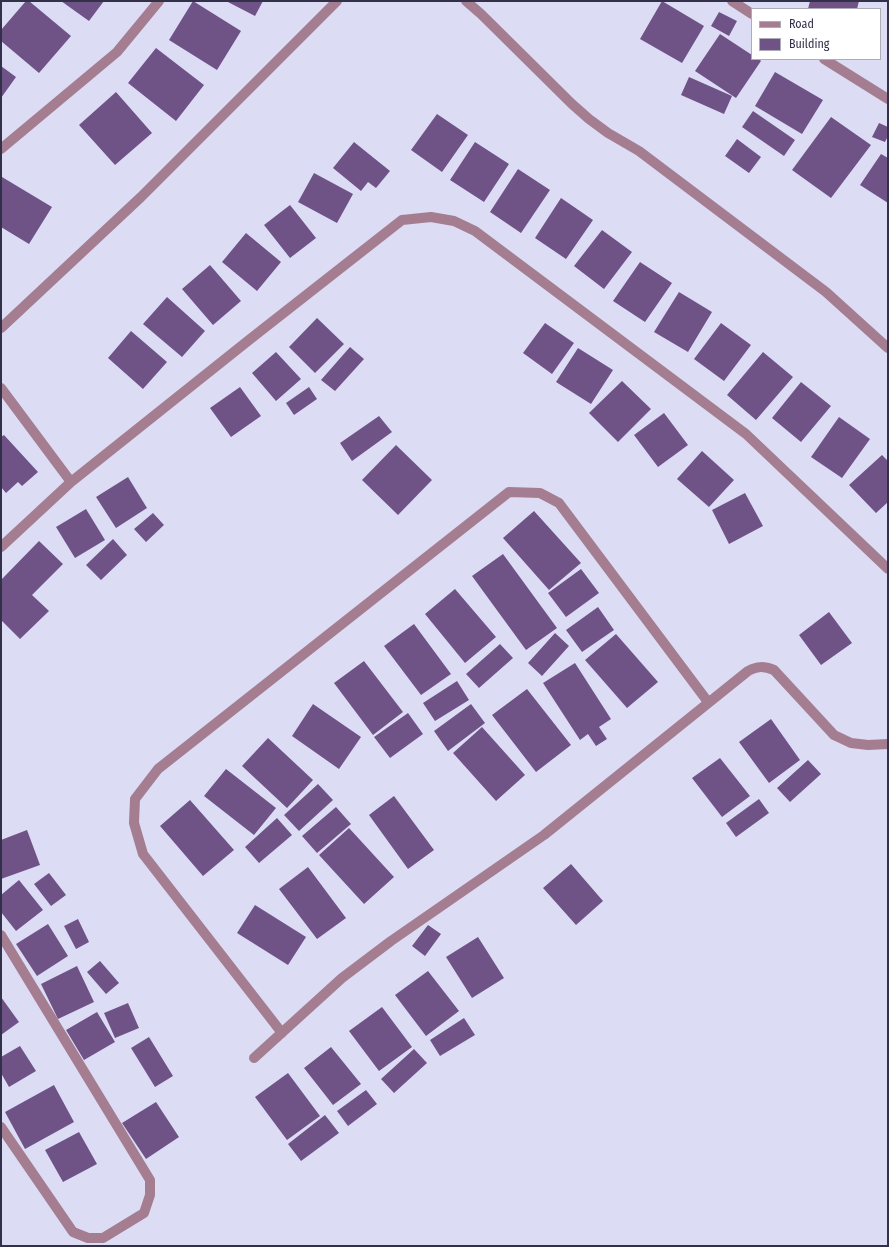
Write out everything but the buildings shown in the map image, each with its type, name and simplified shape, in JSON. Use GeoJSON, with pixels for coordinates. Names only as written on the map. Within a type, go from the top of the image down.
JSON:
{"type":"FeatureCollection","features":[{"type":"Feature","properties":{"kind":"street"},"geometry":{"type":"LineString","coordinates":[[1,149],[117,52],[159,1]]}},
{"type":"Feature","properties":{"kind":"street"},"geometry":{"type":"LineString","coordinates":[[1,328],[141,197],[337,1]]}},
{"type":"Feature","properties":{"kind":"street"},"geometry":{"type":"LineString","coordinates":[[466,1],[572,104],[590,119],[608,133],[639,151],[826,292],[888,348]]}},
{"type":"Feature","properties":{"kind":"street"},"geometry":{"type":"LineString","coordinates":[[732,1],[751,13]]}},
{"type":"Feature","properties":{"kind":"street"},"geometry":{"type":"LineString","coordinates":[[826,60],[888,99]]}},
{"type":"Feature","properties":{"kind":"street"},"geometry":{"type":"LineString","coordinates":[[1,547],[71,482],[248,340],[402,220],[431,216],[454,221],[475,231],[746,434],[888,569]]}},
{"type":"Feature","properties":{"kind":"street"},"geometry":{"type":"LineString","coordinates":[[1,388],[71,482]]}},
{"type":"Feature","properties":{"kind":"street"},"geometry":{"type":"LineString","coordinates":[[282,1033],[143,854],[134,823],[135,799],[158,769],[509,492],[540,493],[559,503],[708,702]]}},
{"type":"Feature","properties":{"kind":"street"},"geometry":{"type":"LineString","coordinates":[[254,1058],[342,978],[391,941],[544,835],[748,670],[755,667],[765,666],[774,670],[834,735],[851,743],[868,745],[888,744]]}},
{"type":"Feature","properties":{"kind":"street"},"geometry":{"type":"LineString","coordinates":[[1,935],[150,1180],[150,1195],[144,1213],[103,1238],[88,1238],[73,1232],[1,1127]]}}]}
